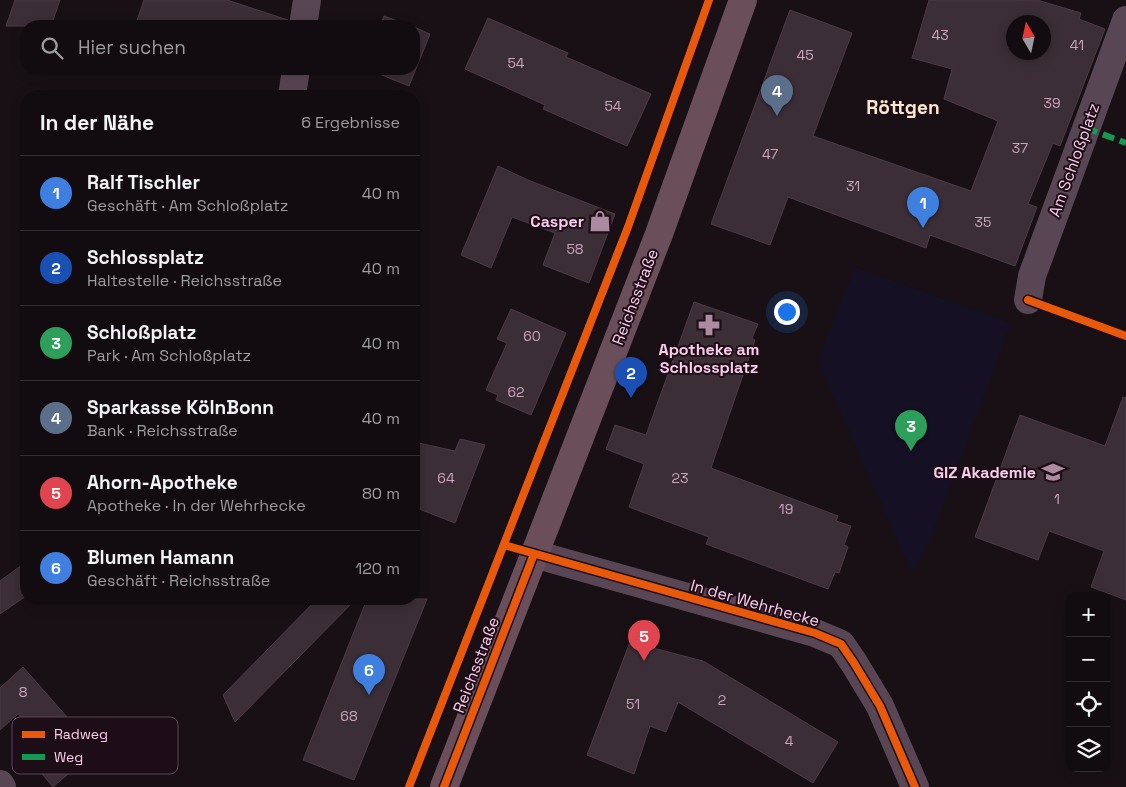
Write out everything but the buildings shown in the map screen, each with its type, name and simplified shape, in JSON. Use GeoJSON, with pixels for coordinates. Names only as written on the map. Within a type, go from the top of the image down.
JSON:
{"type":"FeatureCollection","features":[{"type":"Feature","properties":{"kind":"main road","name":"Reichsstraße"},"geometry":{"type":"LineString","coordinates":[[444,787],[659,234],[743,0]]}},
{"type":"Feature","properties":{"kind":"street"},"geometry":{"type":"LineString","coordinates":[[304,20],[307,0]]}},
{"type":"Feature","properties":{"kind":"street","name":"Am Schloßplatz"},"geometry":{"type":"LineString","coordinates":[[1028,300],[1032,276],[1126,20]]}},
{"type":"Feature","properties":{"kind":"street"},"geometry":{"type":"LineString","coordinates":[[293,90],[295,75]]}},
{"type":"Feature","properties":{"kind":"street","name":"In der Wehrhecke"},"geometry":{"type":"LineString","coordinates":[[534,554],[815,633],[840,644],[880,706],[915,787]]}},
{"type":"Feature","properties":{"kind":"shaded area"},"geometry":{"type":"Polygon","coordinates":[[[855,267],[1011,323],[929,542],[912,572],[818,361],[855,267]]]}},
{"type":"Feature","properties":{"kind":"marked path"},"geometry":{"type":"LineString","coordinates":[[1086,128],[1126,143]]}},
{"type":"Feature","properties":{"kind":"cycle path"},"geometry":{"type":"LineString","coordinates":[[409,787],[628,227],[709,0]]}},
{"type":"Feature","properties":{"kind":"cycle path"},"geometry":{"type":"LineString","coordinates":[[1028,300],[1126,336]]}},
{"type":"Feature","properties":{"kind":"cycle path"},"geometry":{"type":"LineString","coordinates":[[504,545],[815,633],[841,644],[880,706],[915,787]]}},
{"type":"Feature","properties":{"kind":"cycle path"},"geometry":{"type":"LineString","coordinates":[[444,787],[534,554]]}},
{"type":"Feature","properties":{"kind":"place","name":"Sparkasse KölnBonn"},"geometry":{"type":"Point","coordinates":[777,116]}},
{"type":"Feature","properties":{"kind":"place","name":"Casper"},"geometry":{"type":"Point","coordinates":[600,221]}},
{"type":"Feature","properties":{"kind":"place","name":"Ralf Tischler"},"geometry":{"type":"Point","coordinates":[923,228]}},
{"type":"Feature","properties":{"kind":"place","name":"Apotheke am Schlossplatz"},"geometry":{"type":"Point","coordinates":[709,325]}},
{"type":"Feature","properties":{"kind":"place","name":"Schlossplatz"},"geometry":{"type":"Point","coordinates":[631,398]}},
{"type":"Feature","properties":{"kind":"place","name":"Schloßplatz"},"geometry":{"type":"Point","coordinates":[911,451]}},
{"type":"Feature","properties":{"kind":"place","name":"GIZ Akademie"},"geometry":{"type":"Point","coordinates":[1053,472]}},
{"type":"Feature","properties":{"kind":"place","name":"Ahorn-Apotheke"},"geometry":{"type":"Point","coordinates":[644,661]}},
{"type":"Feature","properties":{"kind":"place","name":"Blumen Hamann"},"geometry":{"type":"Point","coordinates":[369,695]}},
{"type":"Feature","properties":{"kind":"district","name":"Röttgen"},"geometry":{"type":"Point","coordinates":[903,107]}}]}
